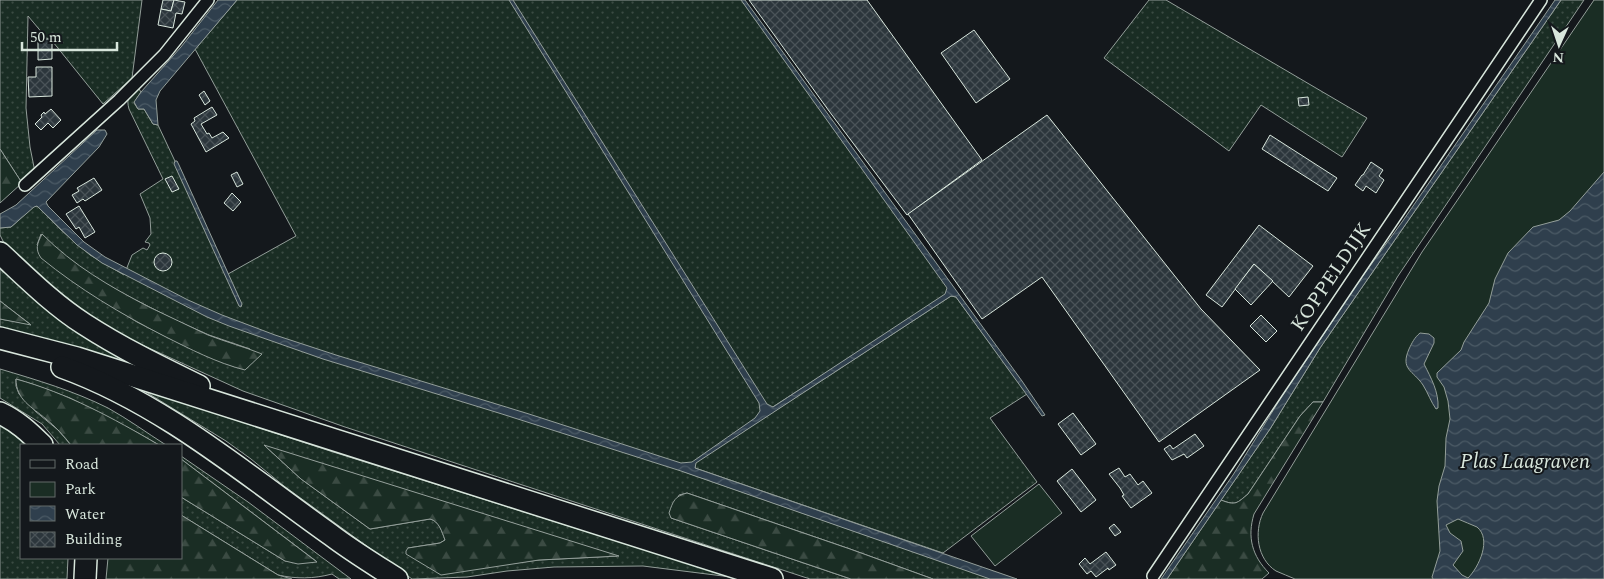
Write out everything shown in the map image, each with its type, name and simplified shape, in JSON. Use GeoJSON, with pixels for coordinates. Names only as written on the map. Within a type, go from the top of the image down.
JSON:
{"type":"FeatureCollection","features":[{"type":"Feature","properties":{"kind":"highway"},"geometry":{"type":"LineString","coordinates":[[0,253],[43,294],[84,324],[124,349],[277,421]]}},
{"type":"Feature","properties":{"kind":"highway"},"geometry":{"type":"LineString","coordinates":[[0,338],[77,358],[486,490],[772,579]]}},
{"type":"Feature","properties":{"kind":"highway"},"geometry":{"type":"LineString","coordinates":[[0,346],[76,372],[123,393],[221,454],[332,536],[397,579]]}},
{"type":"Feature","properties":{"kind":"highway"},"geometry":{"type":"LineString","coordinates":[[0,414],[28,430],[41,444]]}},
{"type":"Feature","properties":{"kind":"highway"},"geometry":{"type":"LineString","coordinates":[[85,579],[86,559]]}},
{"type":"Feature","properties":{"kind":"street"},"geometry":{"type":"LineString","coordinates":[[25,185],[120,100],[164,55],[208,0]]}},
{"type":"Feature","properties":{"kind":"street","name":"KOPPELDIJK"},"geometry":{"type":"LineString","coordinates":[[1153,576],[1541,0]]}},
{"type":"Feature","properties":{"kind":"green space"},"geometry":{"type":"Polygon","coordinates":[[[0,0],[142,0],[132,78],[103,104],[53,42],[49,41],[28,16],[26,108],[35,172],[22,183],[0,149],[0,0]]]}},
{"type":"Feature","properties":{"kind":"green space"},"geometry":{"type":"Polygon","coordinates":[[[237,0],[742,0],[953,291],[768,410],[682,471],[992,579],[933,579],[687,493],[679,495],[671,518],[851,579],[810,579],[345,427],[243,391],[116,333],[82,315],[5,245],[0,235],[0,228],[11,227],[34,206],[37,206],[90,255],[124,275],[132,255],[143,248],[147,250],[150,245],[145,242],[151,234],[150,218],[140,194],[163,179],[129,109],[129,96],[137,86],[141,92],[134,103],[138,109],[144,109],[153,124],[158,125],[228,274],[296,236],[195,49],[237,0]],[[41,234],[37,245],[87,291],[137,322],[181,344],[235,367],[250,349],[209,335],[126,295],[92,276],[58,250],[41,234]]]}},
{"type":"Feature","properties":{"kind":"green space"},"geometry":{"type":"Polygon","coordinates":[[[1149,0],[1166,0],[1367,118],[1342,157],[1261,105],[1229,151],[1104,58],[1149,0]]]}},
{"type":"Feature","properties":{"kind":"green space"},"geometry":{"type":"Polygon","coordinates":[[[1561,0],[1584,0],[1398,276],[1323,402],[1313,402],[1300,416],[1248,494],[1236,503],[1221,500],[1270,429],[1320,348],[1561,0]]]}},
{"type":"Feature","properties":{"kind":"green space"},"geometry":{"type":"Polygon","coordinates":[[[1594,0],[1604,0],[1604,579],[1295,579],[1276,571],[1265,560],[1259,545],[1260,520],[1263,513],[1422,252],[1594,0]]]}},
{"type":"Feature","properties":{"kind":"green space"},"geometry":{"type":"Polygon","coordinates":[[[0,149],[22,183],[0,203],[0,149]]]}},
{"type":"Feature","properties":{"kind":"green space"},"geometry":{"type":"Polygon","coordinates":[[[42,234],[79,266],[134,299],[208,335],[262,354],[245,370],[224,364],[148,328],[85,291],[41,258],[37,246],[42,234]]]}},
{"type":"Feature","properties":{"kind":"green space"},"geometry":{"type":"Polygon","coordinates":[[[0,260],[164,376],[0,328],[0,319],[30,324],[0,301],[0,260]]]}},
{"type":"Feature","properties":{"kind":"green space"},"geometry":{"type":"Polygon","coordinates":[[[951,296],[956,297],[1027,394],[990,418],[1037,482],[943,553],[695,468],[695,463],[951,296]]]}},
{"type":"Feature","properties":{"kind":"green space"},"geometry":{"type":"Polygon","coordinates":[[[0,301],[31,325],[0,319],[0,301]]]}},
{"type":"Feature","properties":{"kind":"green space"},"geometry":{"type":"Polygon","coordinates":[[[0,369],[82,396],[108,408],[164,444],[157,444],[70,398],[16,379],[19,394],[35,411],[58,430],[70,444],[59,444],[42,424],[0,398],[0,369]]]}},
{"type":"Feature","properties":{"kind":"green space"},"geometry":{"type":"Polygon","coordinates":[[[16,379],[53,391],[89,407],[157,444],[70,444],[53,425],[30,407],[22,398],[16,379]]]}},
{"type":"Feature","properties":{"kind":"green space"},"geometry":{"type":"Polygon","coordinates":[[[141,389],[330,451],[731,577],[643,566],[554,567],[467,577],[412,579],[284,486],[226,441],[141,389]],[[265,446],[301,479],[370,529],[430,519],[438,524],[445,540],[440,543],[408,548],[492,566],[539,560],[617,556],[265,446]]]}},
{"type":"Feature","properties":{"kind":"green space"},"geometry":{"type":"Polygon","coordinates":[[[1313,402],[1323,402],[1254,514],[1251,531],[1252,546],[1258,560],[1269,573],[1262,579],[1167,579],[1221,500],[1236,503],[1248,494],[1300,416],[1313,402]]]}},
{"type":"Feature","properties":{"kind":"green space"},"geometry":{"type":"Polygon","coordinates":[[[0,424],[26,444],[20,444],[20,559],[68,559],[67,579],[0,579],[0,424]]]}},
{"type":"Feature","properties":{"kind":"green space"},"geometry":{"type":"Polygon","coordinates":[[[264,445],[619,556],[539,560],[441,575],[406,554],[408,548],[440,543],[445,540],[436,522],[430,519],[370,529],[301,479],[264,445]]]}},
{"type":"Feature","properties":{"kind":"green space"},"geometry":{"type":"Polygon","coordinates":[[[182,457],[248,502],[351,579],[339,579],[332,574],[305,578],[278,575],[182,516],[182,498],[285,561],[316,561],[182,460],[182,457]]]}},
{"type":"Feature","properties":{"kind":"green space"},"geometry":{"type":"Polygon","coordinates":[[[182,460],[317,562],[298,564],[285,561],[182,498],[182,460]]]}},
{"type":"Feature","properties":{"kind":"green space"},"geometry":{"type":"Polygon","coordinates":[[[1039,484],[1062,513],[995,566],[971,536],[1039,484]]]}},
{"type":"Feature","properties":{"kind":"green space"},"geometry":{"type":"Polygon","coordinates":[[[687,493],[933,579],[851,579],[671,518],[669,513],[673,502],[677,497],[687,493]]]}},
{"type":"Feature","properties":{"kind":"green space"},"geometry":{"type":"Polygon","coordinates":[[[182,516],[278,575],[292,579],[106,579],[108,559],[182,559],[182,516]]]}},
{"type":"Feature","properties":{"kind":"water"},"geometry":{"type":"Polygon","coordinates":[[[218,0],[237,0],[160,91],[156,100],[158,125],[153,124],[144,109],[138,109],[134,102],[218,0]]]}},
{"type":"Feature","properties":{"kind":"water"},"geometry":{"type":"Polygon","coordinates":[[[509,0],[513,0],[767,404],[773,407],[945,294],[947,288],[741,0],[745,0],[1045,415],[1042,416],[956,297],[951,296],[696,463],[695,468],[1017,579],[990,579],[681,471],[323,359],[229,326],[207,317],[102,263],[77,245],[37,206],[11,227],[0,228],[0,214],[16,205],[97,130],[105,130],[107,134],[99,147],[46,202],[84,242],[105,257],[188,300],[275,335],[681,463],[692,462],[755,418],[760,411],[759,403],[509,0]]]}},
{"type":"Feature","properties":{"kind":"water"},"geometry":{"type":"Polygon","coordinates":[[[1555,0],[1561,0],[1320,348],[1270,429],[1167,579],[1161,579],[1233,475],[1279,401],[1362,277],[1555,0]]]}},
{"type":"Feature","properties":{"kind":"water"},"geometry":{"type":"Polygon","coordinates":[[[175,161],[179,165],[242,304],[241,307],[174,164],[175,161]]]}},
{"type":"Feature","properties":{"kind":"water","name":"Plas Laagraven"},"geometry":{"type":"Polygon","coordinates":[[[1604,172],[1604,579],[1433,579],[1440,551],[1437,501],[1445,466],[1446,438],[1450,419],[1448,401],[1437,373],[1461,350],[1464,342],[1489,303],[1495,279],[1508,253],[1533,227],[1559,220],[1570,211],[1604,172]],[[1458,519],[1446,525],[1450,533],[1461,541],[1463,551],[1453,565],[1462,575],[1468,578],[1480,560],[1484,546],[1483,538],[1477,527],[1458,519]]]}},
{"type":"Feature","properties":{"kind":"water"},"geometry":{"type":"Polygon","coordinates":[[[1420,333],[1429,334],[1434,338],[1434,343],[1424,364],[1436,391],[1438,408],[1436,409],[1423,385],[1407,366],[1406,361],[1409,349],[1420,333]]]}},
{"type":"Feature","properties":{"kind":"building"},"geometry":{"type":"Polygon","coordinates":[[[163,0],[174,0],[171,11],[161,9],[163,0]]]}},
{"type":"Feature","properties":{"kind":"building"},"geometry":{"type":"Polygon","coordinates":[[[174,0],[185,2],[182,14],[176,13],[173,28],[158,25],[161,9],[171,11],[174,0]]]}},
{"type":"Feature","properties":{"kind":"building"},"geometry":{"type":"Polygon","coordinates":[[[749,0],[867,0],[982,160],[907,215],[749,0]]]}},
{"type":"Feature","properties":{"kind":"building"},"geometry":{"type":"Polygon","coordinates":[[[974,30],[1010,79],[976,103],[941,53],[974,30]]]}},
{"type":"Feature","properties":{"kind":"building"},"geometry":{"type":"Polygon","coordinates":[[[38,39],[52,39],[52,59],[38,60],[38,39]]]}},
{"type":"Feature","properties":{"kind":"building"},"geometry":{"type":"Polygon","coordinates":[[[36,67],[52,67],[52,96],[29,97],[28,77],[36,77],[36,67]]]}},
{"type":"Feature","properties":{"kind":"building"},"geometry":{"type":"Polygon","coordinates":[[[204,91],[210,101],[205,105],[199,95],[204,91]]]}},
{"type":"Feature","properties":{"kind":"building"},"geometry":{"type":"Polygon","coordinates":[[[1308,97],[1309,105],[1299,106],[1298,98],[1308,97]]]}},
{"type":"Feature","properties":{"kind":"building"},"geometry":{"type":"Polygon","coordinates":[[[212,107],[217,115],[201,124],[212,138],[223,132],[229,138],[206,152],[191,124],[195,121],[194,118],[212,107]]]}},
{"type":"Feature","properties":{"kind":"building"},"geometry":{"type":"Polygon","coordinates":[[[51,109],[61,120],[53,128],[48,123],[41,130],[35,124],[44,112],[45,114],[51,109]]]}},
{"type":"Feature","properties":{"kind":"building"},"geometry":{"type":"Polygon","coordinates":[[[1047,115],[1201,309],[1260,370],[1159,442],[1042,277],[982,319],[908,214],[1047,115]]]}},
{"type":"Feature","properties":{"kind":"building"},"geometry":{"type":"Polygon","coordinates":[[[1270,135],[1337,178],[1328,191],[1262,149],[1270,135]]]}},
{"type":"Feature","properties":{"kind":"building"},"geometry":{"type":"Polygon","coordinates":[[[1371,162],[1383,170],[1379,176],[1384,180],[1376,193],[1366,186],[1363,191],[1355,185],[1371,162]]]}},
{"type":"Feature","properties":{"kind":"building"},"geometry":{"type":"Polygon","coordinates":[[[237,172],[243,184],[237,187],[231,175],[237,172]]]}},
{"type":"Feature","properties":{"kind":"building"},"geometry":{"type":"Polygon","coordinates":[[[172,176],[179,189],[172,192],[165,179],[172,176]]]}},
{"type":"Feature","properties":{"kind":"building"},"geometry":{"type":"Polygon","coordinates":[[[94,178],[102,190],[85,201],[83,199],[77,203],[72,195],[79,191],[77,188],[94,178]]]}},
{"type":"Feature","properties":{"kind":"building"},"geometry":{"type":"Polygon","coordinates":[[[232,193],[241,202],[233,211],[224,203],[232,193]]]}},
{"type":"Feature","properties":{"kind":"building"},"geometry":{"type":"Polygon","coordinates":[[[79,206],[95,232],[85,238],[79,227],[76,229],[66,214],[79,206]]]}},
{"type":"Feature","properties":{"kind":"building"},"geometry":{"type":"Polygon","coordinates":[[[1259,225],[1313,266],[1289,297],[1254,264],[1222,307],[1206,295],[1259,225]]]}},
{"type":"Feature","properties":{"kind":"building"},"geometry":{"type":"Polygon","coordinates":[[[163,253],[169,256],[172,262],[169,268],[163,271],[157,268],[154,262],[157,256],[163,253]]]}},
{"type":"Feature","properties":{"kind":"building"},"geometry":{"type":"Polygon","coordinates":[[[1254,264],[1273,281],[1251,305],[1235,289],[1254,264]]]}},
{"type":"Feature","properties":{"kind":"building"},"geometry":{"type":"Polygon","coordinates":[[[1261,315],[1277,331],[1266,342],[1250,326],[1261,315]]]}},
{"type":"Feature","properties":{"kind":"building"},"geometry":{"type":"Polygon","coordinates":[[[1073,413],[1096,444],[1081,455],[1058,424],[1073,413]]]}},
{"type":"Feature","properties":{"kind":"building"},"geometry":{"type":"Polygon","coordinates":[[[1195,434],[1204,446],[1187,458],[1184,454],[1172,460],[1164,449],[1170,445],[1173,449],[1195,434]]]}},
{"type":"Feature","properties":{"kind":"building"},"geometry":{"type":"Polygon","coordinates":[[[1119,468],[1125,477],[1130,474],[1138,485],[1143,481],[1152,493],[1131,508],[1122,496],[1124,495],[1120,488],[1109,474],[1119,468]]]}},
{"type":"Feature","properties":{"kind":"building"},"geometry":{"type":"Polygon","coordinates":[[[1072,469],[1096,500],[1081,512],[1057,481],[1072,469]]]}},
{"type":"Feature","properties":{"kind":"building"},"geometry":{"type":"Polygon","coordinates":[[[1114,524],[1121,532],[1115,536],[1109,528],[1114,524]]]}},
{"type":"Feature","properties":{"kind":"building"},"geometry":{"type":"Polygon","coordinates":[[[1106,552],[1116,565],[1109,570],[1108,568],[1096,577],[1091,571],[1087,574],[1079,564],[1085,558],[1090,564],[1106,552]]]}}]}
